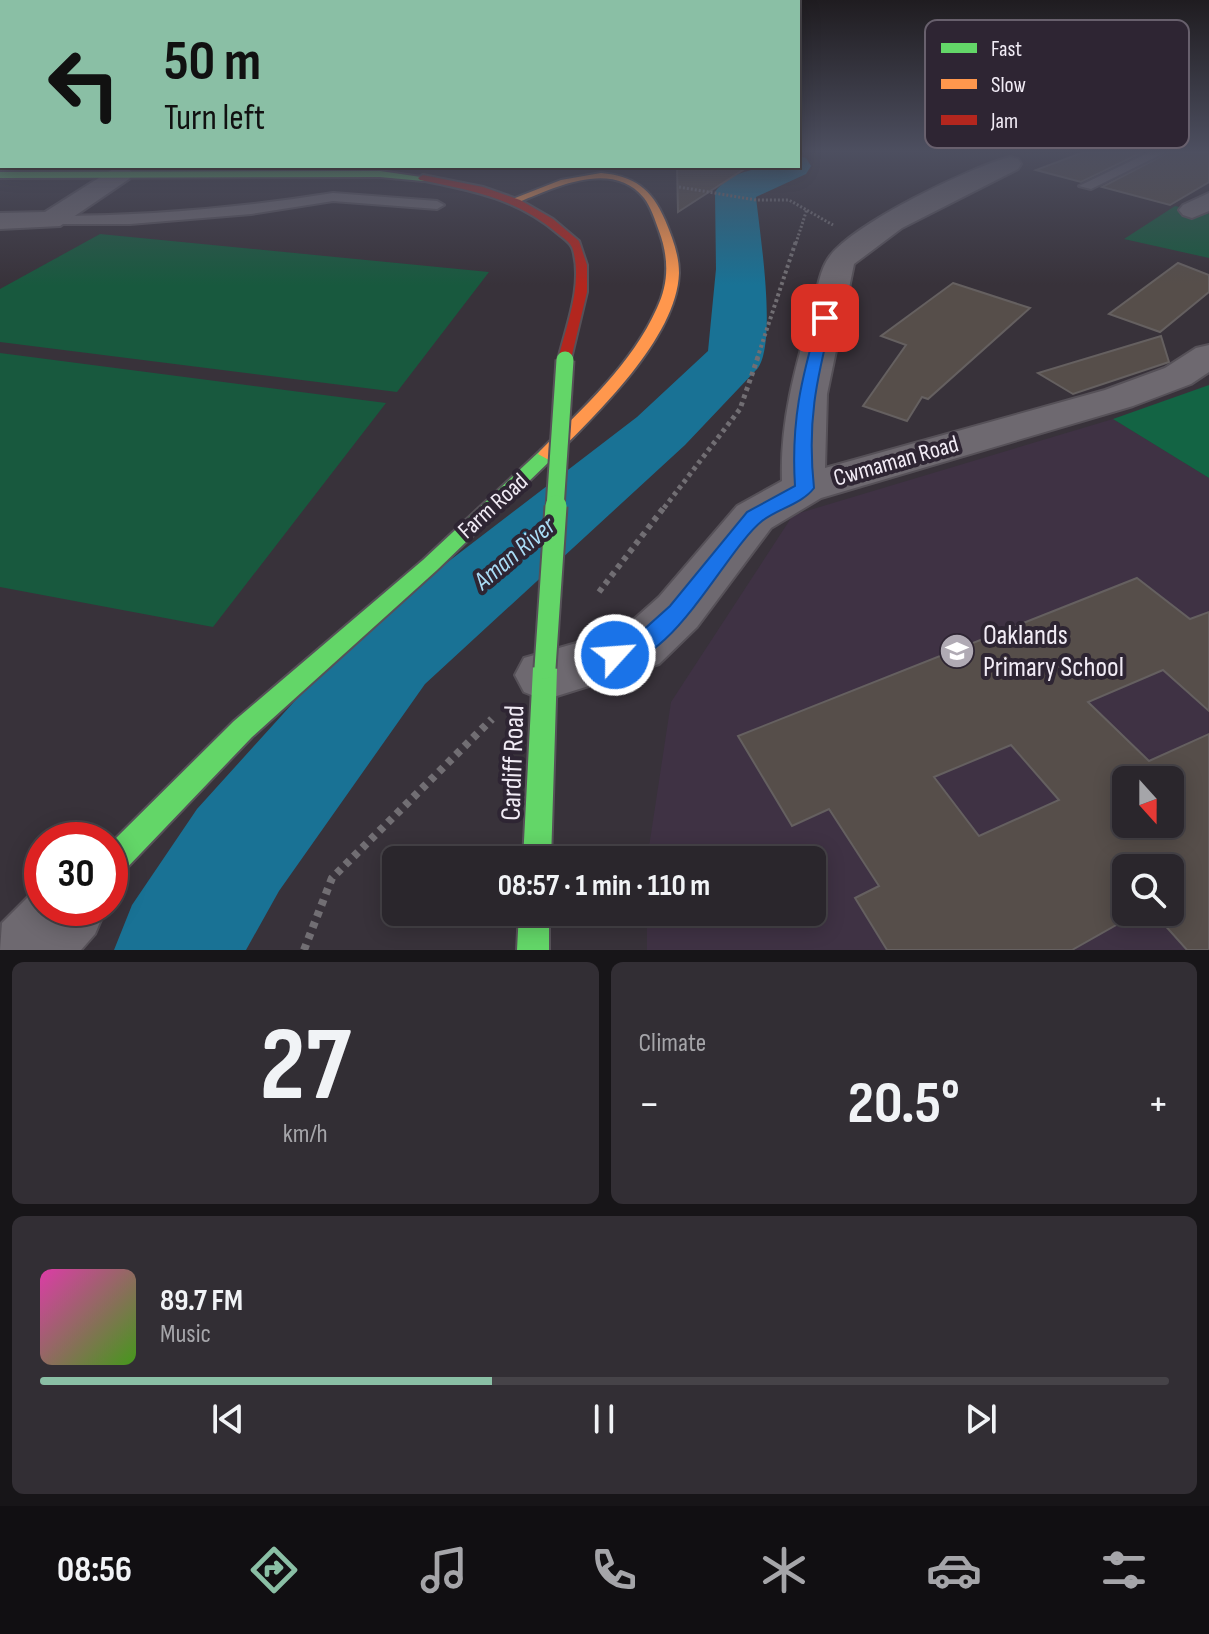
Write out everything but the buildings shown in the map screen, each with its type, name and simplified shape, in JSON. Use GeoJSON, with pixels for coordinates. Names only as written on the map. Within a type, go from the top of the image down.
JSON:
{"type":"FeatureCollection","features":[{"type":"Feature","properties":{"kind":"main road","name":"Cardiff Road"},"geometry":{"type":"LineString","coordinates":[[502,196],[545,215],[579,247],[583,280],[565,360],[545,671],[538,846]]}},
{"type":"Feature","properties":{"kind":"main road","name":"Farm Road"},"geometry":{"type":"LineString","coordinates":[[515,200],[524,196]]}},
{"type":"Feature","properties":{"kind":"main road","name":"Farm Road"},"geometry":{"type":"LineString","coordinates":[[128,846],[223,747],[521,483],[633,359],[666,303],[675,270],[670,245],[650,196]]}},
{"type":"Feature","properties":{"kind":"main road"},"geometry":{"type":"LineString","coordinates":[[533,950],[534,926]]}},
{"type":"Feature","properties":{"kind":"street"},"geometry":{"type":"LineString","coordinates":[[0,221],[51,220],[87,196]]}},
{"type":"Feature","properties":{"kind":"street"},"geometry":{"type":"LineString","coordinates":[[805,488],[801,442],[810,375],[841,261],[862,242],[943,196]]}},
{"type":"Feature","properties":{"kind":"street","name":"Cwmaman Road"},"geometry":{"type":"LineString","coordinates":[[545,671],[639,648],[678,612],[754,517],[805,488],[1119,398],[1178,376],[1209,356]]}},
{"type":"Feature","properties":{"kind":"street"},"geometry":{"type":"LineString","coordinates":[[29,950],[52,926]]}},
{"type":"Feature","properties":{"kind":"lane"},"geometry":{"type":"LineString","coordinates":[[51,220],[130,220],[251,210],[333,197],[437,205]]}},
{"type":"Feature","properties":{"kind":"path"},"geometry":{"type":"LineString","coordinates":[[731,196],[789,200],[807,209]]}},
{"type":"Feature","properties":{"kind":"path"},"geometry":{"type":"LineString","coordinates":[[304,950],[332,878]]}},
{"type":"Feature","properties":{"kind":"shaded area","name":"Oaklands Primary School"},"geometry":{"type":"Polygon","coordinates":[[[1113,419],[1209,478],[1209,950],[647,950],[647,926],[826,926],[826,846],[649,846],[671,702],[793,515],[1113,419]]]}},
{"type":"Feature","properties":{"kind":"green space"},"geometry":{"type":"Polygon","coordinates":[[[1175,206],[1209,214],[1209,258],[1124,239],[1175,206]]]}},
{"type":"Feature","properties":{"kind":"green space"},"geometry":{"type":"Polygon","coordinates":[[[100,234],[489,272],[397,392],[0,342],[0,289],[100,234]]]}},
{"type":"Feature","properties":{"kind":"green space"},"geometry":{"type":"Polygon","coordinates":[[[0,353],[386,403],[213,627],[0,587],[0,353]]]}},
{"type":"Feature","properties":{"kind":"green space"},"geometry":{"type":"Polygon","coordinates":[[[1209,385],[1209,478],[1113,419],[1209,385]]]}},
{"type":"Feature","properties":{"kind":"waterway","name":"Aman River"},"geometry":{"type":"LineString","coordinates":[[177,950],[238,850],[392,657],[661,431],[737,356],[740,269],[735,196]]}},
{"type":"Feature","properties":{"kind":"traffic: fast"},"geometry":{"type":"LineString","coordinates":[[545,668],[565,360]]}},
{"type":"Feature","properties":{"kind":"traffic: fast"},"geometry":{"type":"LineString","coordinates":[[128,847],[243,729],[430,565],[547,454]]}},
{"type":"Feature","properties":{"kind":"traffic: fast"},"geometry":{"type":"LineString","coordinates":[[538,846],[545,668]]}},
{"type":"Feature","properties":{"kind":"traffic: fast"},"geometry":{"type":"LineString","coordinates":[[533,950],[534,926]]}},
{"type":"Feature","properties":{"kind":"traffic: slow"},"geometry":{"type":"LineString","coordinates":[[515,200],[524,196]]}},
{"type":"Feature","properties":{"kind":"traffic: slow"},"geometry":{"type":"LineString","coordinates":[[547,454],[609,389],[638,352],[660,316],[672,283],[671,251],[648,196]]}},
{"type":"Feature","properties":{"kind":"traffic: jam"},"geometry":{"type":"LineString","coordinates":[[501,196],[533,210],[578,248],[581,292],[565,360]]}},
{"type":"Feature","properties":{"kind":"place","name":"Oaklands Primary School"},"geometry":{"type":"Point","coordinates":[957,651]}},
{"type":"Feature","properties":{"kind":"route"},"geometry":{"type":"LineString","coordinates":[[615,655],[639,648],[678,612],[754,517],[805,488],[801,442],[810,375],[825,318]]}}]}
